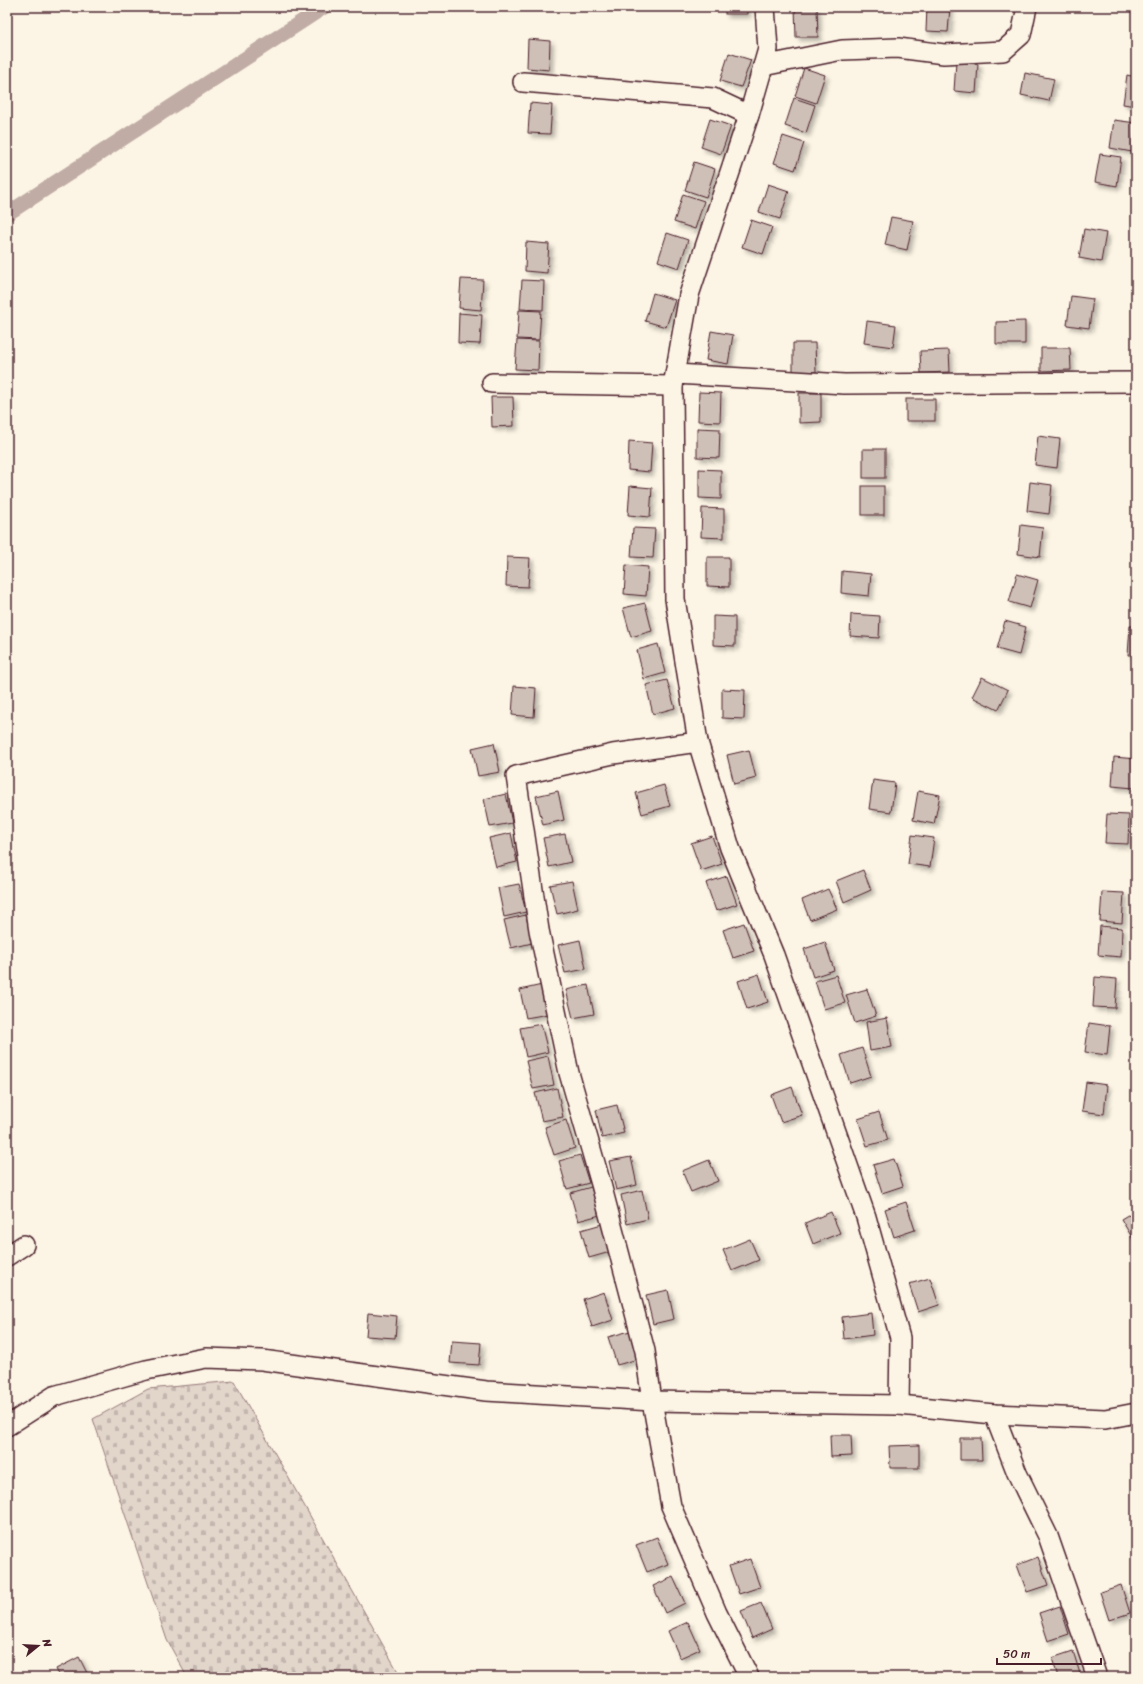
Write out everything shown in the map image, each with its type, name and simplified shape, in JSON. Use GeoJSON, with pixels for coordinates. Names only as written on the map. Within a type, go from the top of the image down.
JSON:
{"type":"FeatureCollection","features":[{"type":"Feature","properties":{"kind":"street"},"geometry":{"type":"LineString","coordinates":[[765,7],[768,49],[749,115],[689,295],[674,380],[675,599],[698,742],[730,848],[774,955],[866,1217],[900,1338],[899,1405]]}},
{"type":"Feature","properties":{"kind":"street"},"geometry":{"type":"LineString","coordinates":[[763,66],[842,50],[898,48],[944,54],[1003,50],[1021,35],[1027,7]]}},
{"type":"Feature","properties":{"kind":"street"},"geometry":{"type":"LineString","coordinates":[[523,82],[713,98],[749,115]]}},
{"type":"Feature","properties":{"kind":"street"},"geometry":{"type":"LineString","coordinates":[[492,383],[674,380],[844,384],[1136,382]]}},
{"type":"Feature","properties":{"kind":"street"},"geometry":{"type":"LineString","coordinates":[[698,742],[613,754],[516,776],[539,930],[569,1073],[645,1351],[652,1401],[671,1506],[717,1612],[749,1677]]}},
{"type":"Feature","properties":{"kind":"street"},"geometry":{"type":"LineString","coordinates":[[7,1256],[24,1245]]}},
{"type":"Feature","properties":{"kind":"street"},"geometry":{"type":"LineString","coordinates":[[7,1426],[54,1396],[146,1370],[206,1358],[262,1360],[486,1391],[652,1401],[899,1405],[994,1414],[1105,1419],[1136,1413]]}},
{"type":"Feature","properties":{"kind":"street"},"geometry":{"type":"LineString","coordinates":[[994,1414],[1017,1473],[1048,1536],[1097,1677]]}},
{"type":"Feature","properties":{"kind":"green space"},"geometry":{"type":"Polygon","coordinates":[[[234,1381],[401,1677],[187,1677],[167,1640],[93,1419],[148,1389],[234,1381]]]}},
{"type":"Feature","properties":{"kind":"building"},"geometry":{"type":"Polygon","coordinates":[[[725,7],[747,7],[747,14],[725,14],[725,7]]]}},
{"type":"Feature","properties":{"kind":"building"},"geometry":{"type":"Polygon","coordinates":[[[927,7],[950,7],[948,32],[926,31],[927,7]]]}},
{"type":"Feature","properties":{"kind":"building"},"geometry":{"type":"Polygon","coordinates":[[[795,8],[817,8],[818,37],[796,37],[795,8]]]}},
{"type":"Feature","properties":{"kind":"building"},"geometry":{"type":"Polygon","coordinates":[[[528,39],[550,41],[549,70],[527,68],[528,39]]]}},
{"type":"Feature","properties":{"kind":"building"},"geometry":{"type":"Polygon","coordinates":[[[729,53],[751,60],[741,87],[720,81],[729,53]]]}},
{"type":"Feature","properties":{"kind":"building"},"geometry":{"type":"Polygon","coordinates":[[[956,62],[978,64],[976,93],[954,91],[956,62]]]}},
{"type":"Feature","properties":{"kind":"building"},"geometry":{"type":"Polygon","coordinates":[[[804,68],[825,75],[816,103],[795,96],[804,68]]]}},
{"type":"Feature","properties":{"kind":"building"},"geometry":{"type":"Polygon","coordinates":[[[1025,73],[1054,79],[1049,101],[1021,95],[1025,73]]]}},
{"type":"Feature","properties":{"kind":"building"},"geometry":{"type":"Polygon","coordinates":[[[1127,75],[1136,77],[1136,106],[1123,104],[1127,75]]]}},
{"type":"Feature","properties":{"kind":"building"},"geometry":{"type":"Polygon","coordinates":[[[794,98],[815,105],[806,133],[785,126],[794,98]]]}},
{"type":"Feature","properties":{"kind":"building"},"geometry":{"type":"Polygon","coordinates":[[[530,103],[552,105],[550,134],[528,133],[530,103]]]}},
{"type":"Feature","properties":{"kind":"building"},"geometry":{"type":"Polygon","coordinates":[[[710,119],[731,126],[721,154],[701,147],[710,119]]]}},
{"type":"Feature","properties":{"kind":"building"},"geometry":{"type":"Polygon","coordinates":[[[1114,120],[1136,123],[1132,152],[1110,148],[1114,120]]]}},
{"type":"Feature","properties":{"kind":"building"},"geometry":{"type":"Polygon","coordinates":[[[783,136],[804,143],[795,170],[774,163],[783,136]]]}},
{"type":"Feature","properties":{"kind":"building"},"geometry":{"type":"Polygon","coordinates":[[[1100,154],[1121,157],[1117,186],[1095,182],[1100,154]]]}},
{"type":"Feature","properties":{"kind":"building"},"geometry":{"type":"Polygon","coordinates":[[[694,162],[715,169],[706,197],[685,190],[694,162]]]}},
{"type":"Feature","properties":{"kind":"building"},"geometry":{"type":"Polygon","coordinates":[[[768,184],[789,191],[780,219],[759,212],[768,184]]]}},
{"type":"Feature","properties":{"kind":"building"},"geometry":{"type":"Polygon","coordinates":[[[683,194],[704,201],[695,229],[674,222],[683,194]]]}},
{"type":"Feature","properties":{"kind":"building"},"geometry":{"type":"Polygon","coordinates":[[[891,217],[913,221],[907,250],[885,245],[891,217]]]}},
{"type":"Feature","properties":{"kind":"building"},"geometry":{"type":"Polygon","coordinates":[[[751,220],[772,227],[763,254],[742,247],[751,220]]]}},
{"type":"Feature","properties":{"kind":"building"},"geometry":{"type":"Polygon","coordinates":[[[1084,229],[1106,233],[1101,262],[1079,258],[1084,229]]]}},
{"type":"Feature","properties":{"kind":"building"},"geometry":{"type":"Polygon","coordinates":[[[667,233],[688,240],[679,268],[658,261],[667,233]]]}},
{"type":"Feature","properties":{"kind":"building"},"geometry":{"type":"Polygon","coordinates":[[[526,242],[549,244],[547,273],[525,271],[526,242]]]}},
{"type":"Feature","properties":{"kind":"building"},"geometry":{"type":"Polygon","coordinates":[[[461,279],[483,280],[481,310],[459,308],[461,279]]]}},
{"type":"Feature","properties":{"kind":"building"},"geometry":{"type":"Polygon","coordinates":[[[522,280],[544,281],[543,310],[520,309],[522,280]]]}},
{"type":"Feature","properties":{"kind":"building"},"geometry":{"type":"Polygon","coordinates":[[[653,293],[675,300],[666,327],[645,321],[653,293]]]}},
{"type":"Feature","properties":{"kind":"building"},"geometry":{"type":"Polygon","coordinates":[[[1071,296],[1093,299],[1089,328],[1067,325],[1071,296]]]}},
{"type":"Feature","properties":{"kind":"building"},"geometry":{"type":"Polygon","coordinates":[[[519,310],[541,311],[539,340],[517,339],[519,310]]]}},
{"type":"Feature","properties":{"kind":"building"},"geometry":{"type":"Polygon","coordinates":[[[459,313],[482,315],[480,344],[458,343],[459,313]]]}},
{"type":"Feature","properties":{"kind":"building"},"geometry":{"type":"Polygon","coordinates":[[[867,321],[896,325],[893,347],[864,343],[867,321]]]}},
{"type":"Feature","properties":{"kind":"building"},"geometry":{"type":"Polygon","coordinates":[[[1025,321],[1025,344],[996,344],[996,322],[1025,321]]]}},
{"type":"Feature","properties":{"kind":"building"},"geometry":{"type":"Polygon","coordinates":[[[711,331],[733,335],[728,364],[706,360],[711,331]]]}},
{"type":"Feature","properties":{"kind":"building"},"geometry":{"type":"Polygon","coordinates":[[[517,340],[539,341],[538,370],[515,369],[517,340]]]}},
{"type":"Feature","properties":{"kind":"building"},"geometry":{"type":"Polygon","coordinates":[[[793,343],[815,343],[816,372],[793,372],[793,343]]]}},
{"type":"Feature","properties":{"kind":"building"},"geometry":{"type":"Polygon","coordinates":[[[1041,348],[1070,348],[1071,370],[1041,371],[1041,348]]]}},
{"type":"Feature","properties":{"kind":"building"},"geometry":{"type":"Polygon","coordinates":[[[949,350],[950,372],[921,373],[920,351],[949,350]]]}},
{"type":"Feature","properties":{"kind":"building"},"geometry":{"type":"Polygon","coordinates":[[[699,392],[721,393],[720,422],[698,421],[699,392]]]}},
{"type":"Feature","properties":{"kind":"building"},"geometry":{"type":"Polygon","coordinates":[[[799,393],[821,393],[821,422],[799,423],[799,393]]]}},
{"type":"Feature","properties":{"kind":"building"},"geometry":{"type":"Polygon","coordinates":[[[491,397],[513,397],[514,426],[492,427],[491,397]]]}},
{"type":"Feature","properties":{"kind":"building"},"geometry":{"type":"Polygon","coordinates":[[[906,399],[935,399],[935,421],[906,421],[906,399]]]}},
{"type":"Feature","properties":{"kind":"building"},"geometry":{"type":"Polygon","coordinates":[[[697,428],[720,429],[719,458],[697,457],[697,428]]]}},
{"type":"Feature","properties":{"kind":"building"},"geometry":{"type":"Polygon","coordinates":[[[1038,436],[1060,439],[1057,468],[1035,465],[1038,436]]]}},
{"type":"Feature","properties":{"kind":"building"},"geometry":{"type":"Polygon","coordinates":[[[629,441],[652,443],[650,472],[628,470],[629,441]]]}},
{"type":"Feature","properties":{"kind":"building"},"geometry":{"type":"Polygon","coordinates":[[[863,449],[885,449],[885,478],[863,478],[863,449]]]}},
{"type":"Feature","properties":{"kind":"building"},"geometry":{"type":"Polygon","coordinates":[[[699,469],[721,470],[721,499],[699,498],[699,469]]]}},
{"type":"Feature","properties":{"kind":"building"},"geometry":{"type":"Polygon","coordinates":[[[1030,482],[1052,485],[1049,514],[1027,511],[1030,482]]]}},
{"type":"Feature","properties":{"kind":"building"},"geometry":{"type":"Polygon","coordinates":[[[630,486],[652,488],[650,517],[628,515],[630,486]]]}},
{"type":"Feature","properties":{"kind":"building"},"geometry":{"type":"Polygon","coordinates":[[[862,486],[884,486],[884,515],[862,515],[862,486]]]}},
{"type":"Feature","properties":{"kind":"building"},"geometry":{"type":"Polygon","coordinates":[[[702,508],[724,509],[724,538],[701,537],[702,508]]]}},
{"type":"Feature","properties":{"kind":"building"},"geometry":{"type":"Polygon","coordinates":[[[1021,525],[1043,528],[1040,557],[1018,554],[1021,525]]]}},
{"type":"Feature","properties":{"kind":"building"},"geometry":{"type":"Polygon","coordinates":[[[633,528],[655,529],[653,558],[631,557],[633,528]]]}},
{"type":"Feature","properties":{"kind":"building"},"geometry":{"type":"Polygon","coordinates":[[[507,557],[530,558],[528,587],[506,586],[507,557]]]}},
{"type":"Feature","properties":{"kind":"building"},"geometry":{"type":"Polygon","coordinates":[[[707,557],[729,557],[729,587],[707,586],[707,557]]]}},
{"type":"Feature","properties":{"kind":"building"},"geometry":{"type":"Polygon","coordinates":[[[626,565],[648,567],[646,596],[624,594],[626,565]]]}},
{"type":"Feature","properties":{"kind":"building"},"geometry":{"type":"Polygon","coordinates":[[[842,571],[871,574],[869,596],[841,593],[842,571]]]}},
{"type":"Feature","properties":{"kind":"building"},"geometry":{"type":"Polygon","coordinates":[[[1017,574],[1038,580],[1030,608],[1009,602],[1017,574]]]}},
{"type":"Feature","properties":{"kind":"building"},"geometry":{"type":"Polygon","coordinates":[[[1136,586],[1136,611],[1134,611],[1136,586]]]}},
{"type":"Feature","properties":{"kind":"building"},"geometry":{"type":"Polygon","coordinates":[[[645,603],[652,631],[631,637],[623,608],[645,603]]]}},
{"type":"Feature","properties":{"kind":"building"},"geometry":{"type":"Polygon","coordinates":[[[851,614],[880,616],[879,638],[850,636],[851,614]]]}},
{"type":"Feature","properties":{"kind":"building"},"geometry":{"type":"Polygon","coordinates":[[[713,616],[735,617],[735,646],[713,645],[713,616]]]}},
{"type":"Feature","properties":{"kind":"building"},"geometry":{"type":"Polygon","coordinates":[[[1005,621],[1026,627],[1019,655],[997,649],[1005,621]]]}},
{"type":"Feature","properties":{"kind":"building"},"geometry":{"type":"Polygon","coordinates":[[[1130,626],[1136,626],[1136,655],[1128,655],[1130,626]]]}},
{"type":"Feature","properties":{"kind":"building"},"geometry":{"type":"Polygon","coordinates":[[[658,644],[665,673],[644,679],[637,650],[658,644]]]}},
{"type":"Feature","properties":{"kind":"building"},"geometry":{"type":"Polygon","coordinates":[[[982,677],[1008,690],[998,710],[972,697],[982,677]]]}},
{"type":"Feature","properties":{"kind":"building"},"geometry":{"type":"Polygon","coordinates":[[[667,680],[675,708],[653,714],[646,685],[667,680]]]}},
{"type":"Feature","properties":{"kind":"building"},"geometry":{"type":"Polygon","coordinates":[[[514,686],[536,688],[534,717],[512,715],[514,686]]]}},
{"type":"Feature","properties":{"kind":"building"},"geometry":{"type":"Polygon","coordinates":[[[722,689],[745,690],[744,719],[722,718],[722,689]]]}},
{"type":"Feature","properties":{"kind":"building"},"geometry":{"type":"Polygon","coordinates":[[[494,743],[500,772],[478,776],[472,748],[494,743]]]}},
{"type":"Feature","properties":{"kind":"building"},"geometry":{"type":"Polygon","coordinates":[[[749,750],[756,778],[734,784],[727,755],[749,750]]]}},
{"type":"Feature","properties":{"kind":"building"},"geometry":{"type":"Polygon","coordinates":[[[1114,757],[1136,759],[1134,788],[1112,786],[1114,757]]]}},
{"type":"Feature","properties":{"kind":"building"},"geometry":{"type":"Polygon","coordinates":[[[873,780],[895,783],[891,812],[869,809],[873,780]]]}},
{"type":"Feature","properties":{"kind":"building"},"geometry":{"type":"Polygon","coordinates":[[[664,785],[670,806],[642,814],[636,793],[664,785]]]}},
{"type":"Feature","properties":{"kind":"building"},"geometry":{"type":"Polygon","coordinates":[[[558,791],[564,820],[543,825],[536,796],[558,791]]]}},
{"type":"Feature","properties":{"kind":"building"},"geometry":{"type":"Polygon","coordinates":[[[918,791],[940,795],[934,824],[913,820],[918,791]]]}},
{"type":"Feature","properties":{"kind":"building"},"geometry":{"type":"Polygon","coordinates":[[[506,794],[512,823],[490,827],[484,799],[506,794]]]}},
{"type":"Feature","properties":{"kind":"building"},"geometry":{"type":"Polygon","coordinates":[[[1107,814],[1129,815],[1128,844],[1105,843],[1107,814]]]}},
{"type":"Feature","properties":{"kind":"building"},"geometry":{"type":"Polygon","coordinates":[[[511,833],[517,862],[496,867],[489,838],[511,833]]]}},
{"type":"Feature","properties":{"kind":"building"},"geometry":{"type":"Polygon","coordinates":[[[565,834],[571,862],[549,867],[543,838],[565,834]]]}},
{"type":"Feature","properties":{"kind":"building"},"geometry":{"type":"Polygon","coordinates":[[[912,835],[934,838],[930,867],[908,864],[912,835]]]}},
{"type":"Feature","properties":{"kind":"building"},"geometry":{"type":"Polygon","coordinates":[[[712,836],[722,864],[701,871],[691,843],[712,836]]]}},
{"type":"Feature","properties":{"kind":"building"},"geometry":{"type":"Polygon","coordinates":[[[863,870],[871,890],[844,902],[836,881],[863,870]]]}},
{"type":"Feature","properties":{"kind":"building"},"geometry":{"type":"Polygon","coordinates":[[[727,876],[737,904],[716,911],[706,883],[727,876]]]}},
{"type":"Feature","properties":{"kind":"building"},"geometry":{"type":"Polygon","coordinates":[[[572,881],[578,909],[557,914],[550,885],[572,881]]]}},
{"type":"Feature","properties":{"kind":"building"},"geometry":{"type":"Polygon","coordinates":[[[519,884],[526,912],[504,917],[498,888],[519,884]]]}},
{"type":"Feature","properties":{"kind":"building"},"geometry":{"type":"Polygon","coordinates":[[[828,889],[837,909],[810,920],[802,900],[828,889]]]}},
{"type":"Feature","properties":{"kind":"building"},"geometry":{"type":"Polygon","coordinates":[[[1102,892],[1124,893],[1122,923],[1100,921],[1102,892]]]}},
{"type":"Feature","properties":{"kind":"building"},"geometry":{"type":"Polygon","coordinates":[[[526,915],[532,943],[511,948],[504,920],[526,915]]]}},
{"type":"Feature","properties":{"kind":"building"},"geometry":{"type":"Polygon","coordinates":[[[744,923],[754,951],[733,958],[723,930],[744,923]]]}},
{"type":"Feature","properties":{"kind":"building"},"geometry":{"type":"Polygon","coordinates":[[[1100,926],[1122,928],[1121,957],[1098,955],[1100,926]]]}},
{"type":"Feature","properties":{"kind":"building"},"geometry":{"type":"Polygon","coordinates":[[[580,940],[586,969],[565,973],[558,945],[580,940]]]}},
{"type":"Feature","properties":{"kind":"building"},"geometry":{"type":"Polygon","coordinates":[[[825,942],[834,970],[813,977],[804,949],[825,942]]]}},
{"type":"Feature","properties":{"kind":"building"},"geometry":{"type":"Polygon","coordinates":[[[759,974],[768,1002],[747,1009],[738,981],[759,974]]]}},
{"type":"Feature","properties":{"kind":"building"},"geometry":{"type":"Polygon","coordinates":[[[836,975],[845,1003],[824,1009],[815,981],[836,975]]]}},
{"type":"Feature","properties":{"kind":"building"},"geometry":{"type":"Polygon","coordinates":[[[1095,977],[1117,979],[1115,1008],[1093,1007],[1095,977]]]}},
{"type":"Feature","properties":{"kind":"building"},"geometry":{"type":"Polygon","coordinates":[[[542,985],[548,1014],[526,1018],[520,990],[542,985]]]}},
{"type":"Feature","properties":{"kind":"building"},"geometry":{"type":"Polygon","coordinates":[[[588,985],[594,1014],[573,1018],[566,990],[588,985]]]}},
{"type":"Feature","properties":{"kind":"building"},"geometry":{"type":"Polygon","coordinates":[[[867,989],[876,1016],[855,1023],[846,995],[867,989]]]}},
{"type":"Feature","properties":{"kind":"building"},"geometry":{"type":"Polygon","coordinates":[[[887,1018],[892,1047],[870,1051],[866,1022],[887,1018]]]}},
{"type":"Feature","properties":{"kind":"building"},"geometry":{"type":"Polygon","coordinates":[[[1089,1023],[1110,1026],[1107,1055],[1085,1052],[1089,1023]]]}},
{"type":"Feature","properties":{"kind":"building"},"geometry":{"type":"Polygon","coordinates":[[[541,1024],[548,1052],[526,1057],[520,1028],[541,1024]]]}},
{"type":"Feature","properties":{"kind":"building"},"geometry":{"type":"Polygon","coordinates":[[[862,1048],[871,1076],[850,1083],[841,1055],[862,1048]]]}},
{"type":"Feature","properties":{"kind":"building"},"geometry":{"type":"Polygon","coordinates":[[[548,1056],[554,1085],[533,1089],[526,1061],[548,1056]]]}},
{"type":"Feature","properties":{"kind":"building"},"geometry":{"type":"Polygon","coordinates":[[[1086,1082],[1107,1085],[1104,1114],[1082,1111],[1086,1082]]]}},
{"type":"Feature","properties":{"kind":"building"},"geometry":{"type":"Polygon","coordinates":[[[792,1087],[802,1115],[781,1122],[771,1095],[792,1087]]]}},
{"type":"Feature","properties":{"kind":"building"},"geometry":{"type":"Polygon","coordinates":[[[557,1088],[563,1117],[542,1121],[535,1093],[557,1088]]]}},
{"type":"Feature","properties":{"kind":"building"},"geometry":{"type":"Polygon","coordinates":[[[617,1105],[624,1133],[602,1138],[596,1110],[617,1105]]]}},
{"type":"Feature","properties":{"kind":"building"},"geometry":{"type":"Polygon","coordinates":[[[879,1112],[888,1140],[867,1146],[858,1119],[879,1112]]]}},
{"type":"Feature","properties":{"kind":"building"},"geometry":{"type":"Polygon","coordinates":[[[566,1120],[575,1148],[554,1155],[545,1127],[566,1120]]]}},
{"type":"Feature","properties":{"kind":"building"},"geometry":{"type":"Polygon","coordinates":[[[580,1155],[589,1183],[567,1189],[559,1161],[580,1155]]]}},
{"type":"Feature","properties":{"kind":"building"},"geometry":{"type":"Polygon","coordinates":[[[631,1157],[637,1185],[616,1190],[609,1161],[631,1157]]]}},
{"type":"Feature","properties":{"kind":"building"},"geometry":{"type":"Polygon","coordinates":[[[894,1159],[903,1186],[882,1193],[873,1165],[894,1159]]]}},
{"type":"Feature","properties":{"kind":"building"},"geometry":{"type":"Polygon","coordinates":[[[709,1160],[718,1181],[691,1192],[682,1171],[709,1160]]]}},
{"type":"Feature","properties":{"kind":"building"},"geometry":{"type":"Polygon","coordinates":[[[591,1187],[600,1215],[578,1221],[570,1193],[591,1187]]]}},
{"type":"Feature","properties":{"kind":"building"},"geometry":{"type":"Polygon","coordinates":[[[642,1190],[648,1219],[627,1224],[621,1195],[642,1190]]]}},
{"type":"Feature","properties":{"kind":"building"},"geometry":{"type":"Polygon","coordinates":[[[906,1202],[915,1230],[894,1237],[885,1209],[906,1202]]]}},
{"type":"Feature","properties":{"kind":"building"},"geometry":{"type":"Polygon","coordinates":[[[1136,1210],[1136,1244],[1121,1219],[1136,1210]]]}},
{"type":"Feature","properties":{"kind":"building"},"geometry":{"type":"Polygon","coordinates":[[[831,1212],[840,1233],[813,1244],[805,1223],[831,1212]]]}},
{"type":"Feature","properties":{"kind":"building"},"geometry":{"type":"Polygon","coordinates":[[[602,1224],[610,1252],[589,1258],[581,1230],[602,1224]]]}},
{"type":"Feature","properties":{"kind":"building"},"geometry":{"type":"Polygon","coordinates":[[[750,1239],[759,1260],[732,1271],[723,1250],[750,1239]]]}},
{"type":"Feature","properties":{"kind":"building"},"geometry":{"type":"Polygon","coordinates":[[[930,1278],[939,1305],[918,1312],[909,1284],[930,1278]]]}},
{"type":"Feature","properties":{"kind":"building"},"geometry":{"type":"Polygon","coordinates":[[[668,1290],[674,1319],[653,1324],[646,1295],[668,1290]]]}},
{"type":"Feature","properties":{"kind":"building"},"geometry":{"type":"Polygon","coordinates":[[[604,1292],[613,1320],[592,1327],[583,1299],[604,1292]]]}},
{"type":"Feature","properties":{"kind":"building"},"geometry":{"type":"Polygon","coordinates":[[[368,1313],[397,1316],[395,1338],[366,1336],[368,1313]]]}},
{"type":"Feature","properties":{"kind":"building"},"geometry":{"type":"Polygon","coordinates":[[[871,1313],[873,1335],[844,1339],[842,1317],[871,1313]]]}},
{"type":"Feature","properties":{"kind":"building"},"geometry":{"type":"Polygon","coordinates":[[[630,1331],[638,1359],[617,1365],[608,1337],[630,1331]]]}},
{"type":"Feature","properties":{"kind":"building"},"geometry":{"type":"Polygon","coordinates":[[[452,1341],[481,1343],[479,1365],[450,1363],[452,1341]]]}},
{"type":"Feature","properties":{"kind":"building"},"geometry":{"type":"Polygon","coordinates":[[[830,1435],[851,1435],[852,1456],[831,1457],[830,1435]]]}},
{"type":"Feature","properties":{"kind":"building"},"geometry":{"type":"Polygon","coordinates":[[[960,1438],[981,1438],[982,1460],[960,1460],[960,1438]]]}},
{"type":"Feature","properties":{"kind":"building"},"geometry":{"type":"Polygon","coordinates":[[[919,1445],[919,1468],[890,1468],[889,1446],[919,1445]]]}},
{"type":"Feature","properties":{"kind":"building"},"geometry":{"type":"Polygon","coordinates":[[[657,1537],[668,1564],[647,1572],[636,1545],[657,1537]]]}},
{"type":"Feature","properties":{"kind":"building"},"geometry":{"type":"Polygon","coordinates":[[[1038,1557],[1048,1585],[1027,1592],[1017,1565],[1038,1557]]]}},
{"type":"Feature","properties":{"kind":"building"},"geometry":{"type":"Polygon","coordinates":[[[750,1559],[760,1587],[739,1594],[729,1566],[750,1559]]]}},
{"type":"Feature","properties":{"kind":"building"},"geometry":{"type":"Polygon","coordinates":[[[673,1577],[685,1603],[665,1613],[653,1586],[673,1577]]]}},
{"type":"Feature","properties":{"kind":"building"},"geometry":{"type":"Polygon","coordinates":[[[1121,1585],[1130,1613],[1109,1620],[1100,1592],[1121,1585]]]}},
{"type":"Feature","properties":{"kind":"building"},"geometry":{"type":"Polygon","coordinates":[[[761,1603],[772,1629],[752,1638],[741,1611],[761,1603]]]}},
{"type":"Feature","properties":{"kind":"building"},"geometry":{"type":"Polygon","coordinates":[[[1060,1606],[1069,1634],[1048,1641],[1039,1613],[1060,1606]]]}},
{"type":"Feature","properties":{"kind":"building"},"geometry":{"type":"Polygon","coordinates":[[[688,1622],[700,1649],[680,1658],[668,1631],[688,1622]]]}},
{"type":"Feature","properties":{"kind":"building"},"geometry":{"type":"Polygon","coordinates":[[[1073,1651],[1081,1677],[1058,1677],[1052,1658],[1073,1651]]]}},
{"type":"Feature","properties":{"kind":"building"},"geometry":{"type":"Polygon","coordinates":[[[79,1657],[89,1677],[60,1677],[56,1669],[79,1657]]]}},
{"type":"Feature","properties":{"kind":"waterway"},"geometry":{"type":"LineString","coordinates":[[7,214],[324,7]]}}]}
